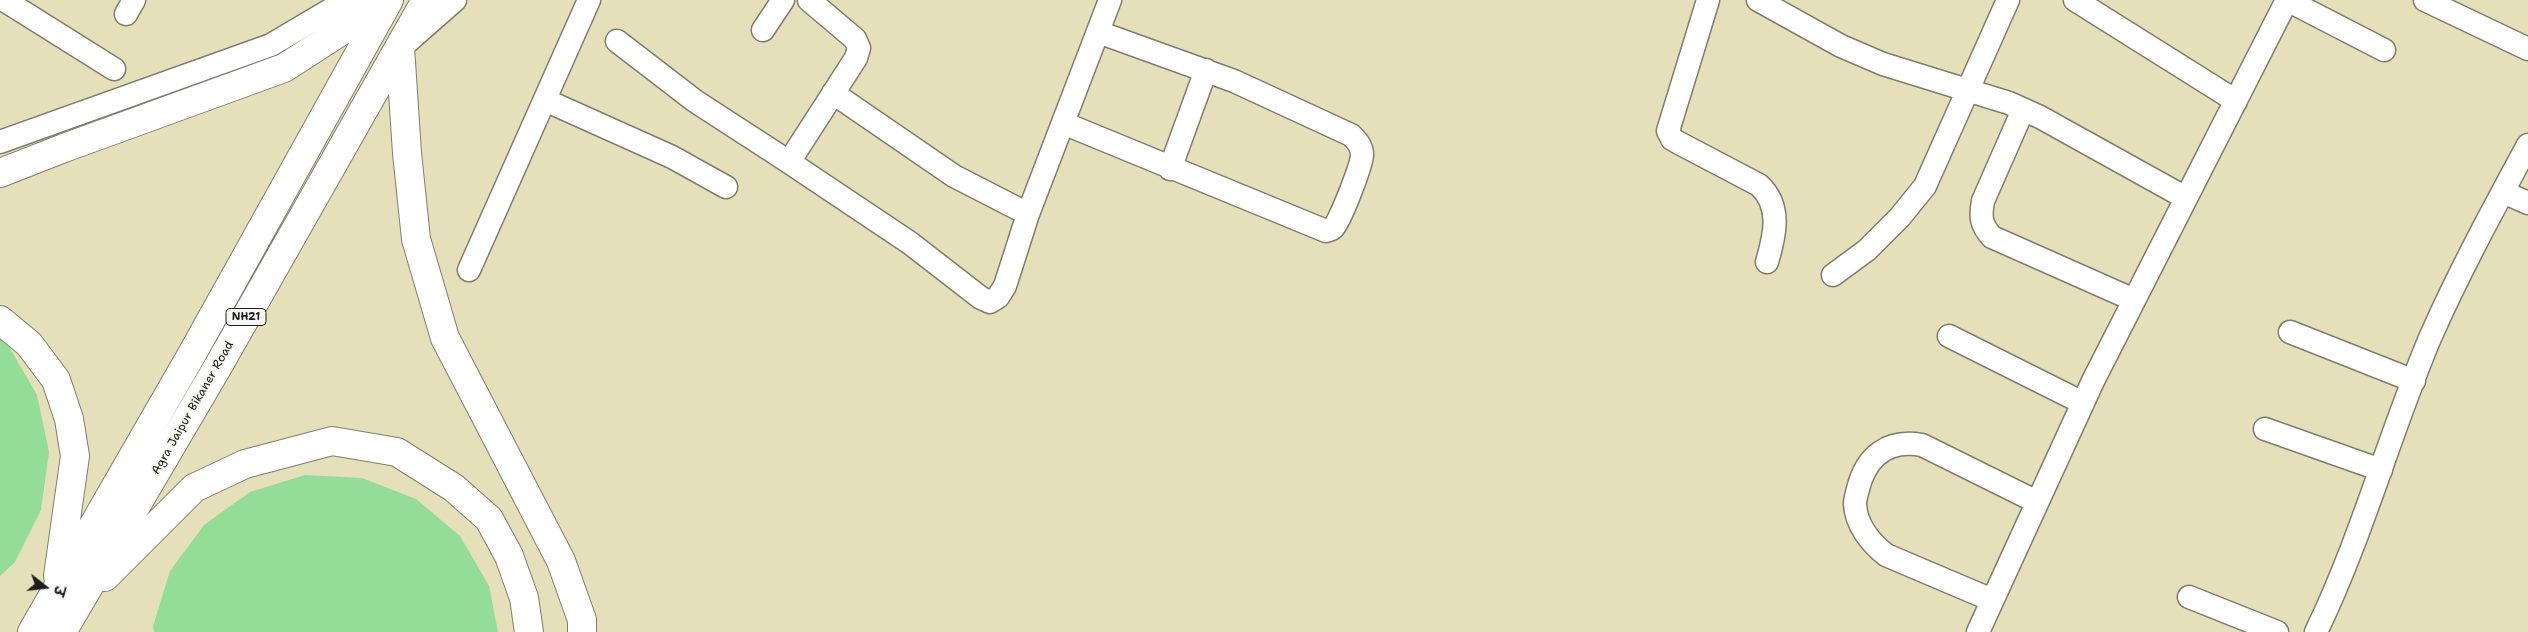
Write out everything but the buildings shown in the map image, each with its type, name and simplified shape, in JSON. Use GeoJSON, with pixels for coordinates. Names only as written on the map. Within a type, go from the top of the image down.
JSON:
{"type":"FeatureCollection","features":[{"type":"Feature","properties":{"kind":"highway"},"geometry":{"type":"LineString","coordinates":[[0,174],[64,148],[284,68],[346,28],[374,0]]}},
{"type":"Feature","properties":{"kind":"highway","name":"Agra Jaipur Bikaner Road"},"geometry":{"type":"LineString","coordinates":[[62,632],[66,598],[197,346],[389,0]]}},
{"type":"Feature","properties":{"kind":"highway","name":"Agra Jaipur Bikaner Road"},"geometry":{"type":"LineString","coordinates":[[32,632],[66,598],[220,363],[426,0]]}},
{"type":"Feature","properties":{"kind":"highway"},"geometry":{"type":"LineString","coordinates":[[400,47],[407,153],[416,239],[445,338],[561,560],[582,620],[582,632]]}},
{"type":"Feature","properties":{"kind":"highway"},"geometry":{"type":"LineString","coordinates":[[0,320],[29,344],[56,380],[69,419],[75,456],[66,598]]}},
{"type":"Feature","properties":{"kind":"highway"},"geometry":{"type":"LineString","coordinates":[[66,598],[194,488],[245,464],[332,441],[397,452],[454,488],[489,519],[509,556],[524,598],[529,632]]}},
{"type":"Feature","properties":{"kind":"street"},"geometry":{"type":"LineString","coordinates":[[4,0],[114,69]]}},
{"type":"Feature","properties":{"kind":"street"},"geometry":{"type":"LineString","coordinates":[[6,134],[272,45],[347,0]]}},
{"type":"Feature","properties":{"kind":"street"},"geometry":{"type":"LineString","coordinates":[[400,47],[455,0]]}},
{"type":"Feature","properties":{"kind":"street"},"geometry":{"type":"LineString","coordinates":[[469,270],[589,0]]}},
{"type":"Feature","properties":{"kind":"street"},"geometry":{"type":"LineString","coordinates":[[763,30],[783,0]]}},
{"type":"Feature","properties":{"kind":"street"},"geometry":{"type":"LineString","coordinates":[[789,162],[856,58],[859,48],[856,39],[809,0]]}},
{"type":"Feature","properties":{"kind":"street"},"geometry":{"type":"LineString","coordinates":[[617,41],[688,96],[910,243],[981,298],[990,302],[998,297],[1005,286],[1028,214],[1110,0]]}},
{"type":"Feature","properties":{"kind":"street"},"geometry":{"type":"LineString","coordinates":[[1708,0],[1668,130],[1672,139],[1758,185],[1767,193],[1776,225],[1767,262]]}},
{"type":"Feature","properties":{"kind":"street"},"geometry":{"type":"LineString","coordinates":[[1758,0],[1818,34],[1874,61],[1968,90],[2023,110],[2186,198]]}},
{"type":"Feature","properties":{"kind":"street"},"geometry":{"type":"LineString","coordinates":[[1833,274],[1866,250],[1900,217],[1924,186],[2008,0]]}},
{"type":"Feature","properties":{"kind":"street"},"geometry":{"type":"LineString","coordinates":[[2075,0],[2236,101]]}},
{"type":"Feature","properties":{"kind":"street"},"geometry":{"type":"LineString","coordinates":[[1978,632],[2083,403],[2287,0],[2384,50]]}},
{"type":"Feature","properties":{"kind":"street"},"geometry":{"type":"LineString","coordinates":[[2425,0],[2528,49]]}},
{"type":"Feature","properties":{"kind":"street"},"geometry":{"type":"LineString","coordinates":[[1063,123],[1170,169],[1326,231],[1333,228],[1339,219],[1361,164],[1362,152],[1358,142],[1350,135],[1206,70],[1098,32]]}},
{"type":"Feature","properties":{"kind":"street"},"geometry":{"type":"LineString","coordinates":[[1170,169],[1206,70]]}},
{"type":"Feature","properties":{"kind":"street"},"geometry":{"type":"LineString","coordinates":[[833,93],[954,176],[1028,214]]}},
{"type":"Feature","properties":{"kind":"street"},"geometry":{"type":"LineString","coordinates":[[544,100],[672,157],[726,187]]}},
{"type":"Feature","properties":{"kind":"street"},"geometry":{"type":"LineString","coordinates":[[2023,110],[1983,200],[1980,215],[1983,227],[1992,237],[2134,300]]}},
{"type":"Feature","properties":{"kind":"street"},"geometry":{"type":"LineString","coordinates":[[2316,632],[2344,570],[2430,339],[2456,282],[2528,145]]}},
{"type":"Feature","properties":{"kind":"street"},"geometry":{"type":"LineString","coordinates":[[2503,192],[2528,203]]}},
{"type":"Feature","properties":{"kind":"street"},"geometry":{"type":"LineString","coordinates":[[2290,332],[2414,381]]}},
{"type":"Feature","properties":{"kind":"street"},"geometry":{"type":"LineString","coordinates":[[1949,336],[2083,403]]}},
{"type":"Feature","properties":{"kind":"street"},"geometry":{"type":"LineString","coordinates":[[2265,429],[2381,470]]}},
{"type":"Feature","properties":{"kind":"street"},"geometry":{"type":"LineString","coordinates":[[1992,600],[1886,555],[1871,543],[1862,527],[1855,504],[1861,478],[1870,459],[1887,448],[1908,442],[1922,445],[2037,502]]}},
{"type":"Feature","properties":{"kind":"street"},"geometry":{"type":"LineString","coordinates":[[2189,597],[2277,632]]}},
{"type":"Feature","properties":{"kind":"green space"},"geometry":{"type":"Polygon","coordinates":[[[0,338],[8,345],[37,395],[49,452],[41,510],[15,562],[0,576],[0,338]]]}},
{"type":"Feature","properties":{"kind":"green space"},"geometry":{"type":"Polygon","coordinates":[[[305,475],[362,478],[416,499],[460,536],[489,586],[498,632],[154,632],[153,626],[170,571],[204,525],[250,492],[305,475]]]}}]}
